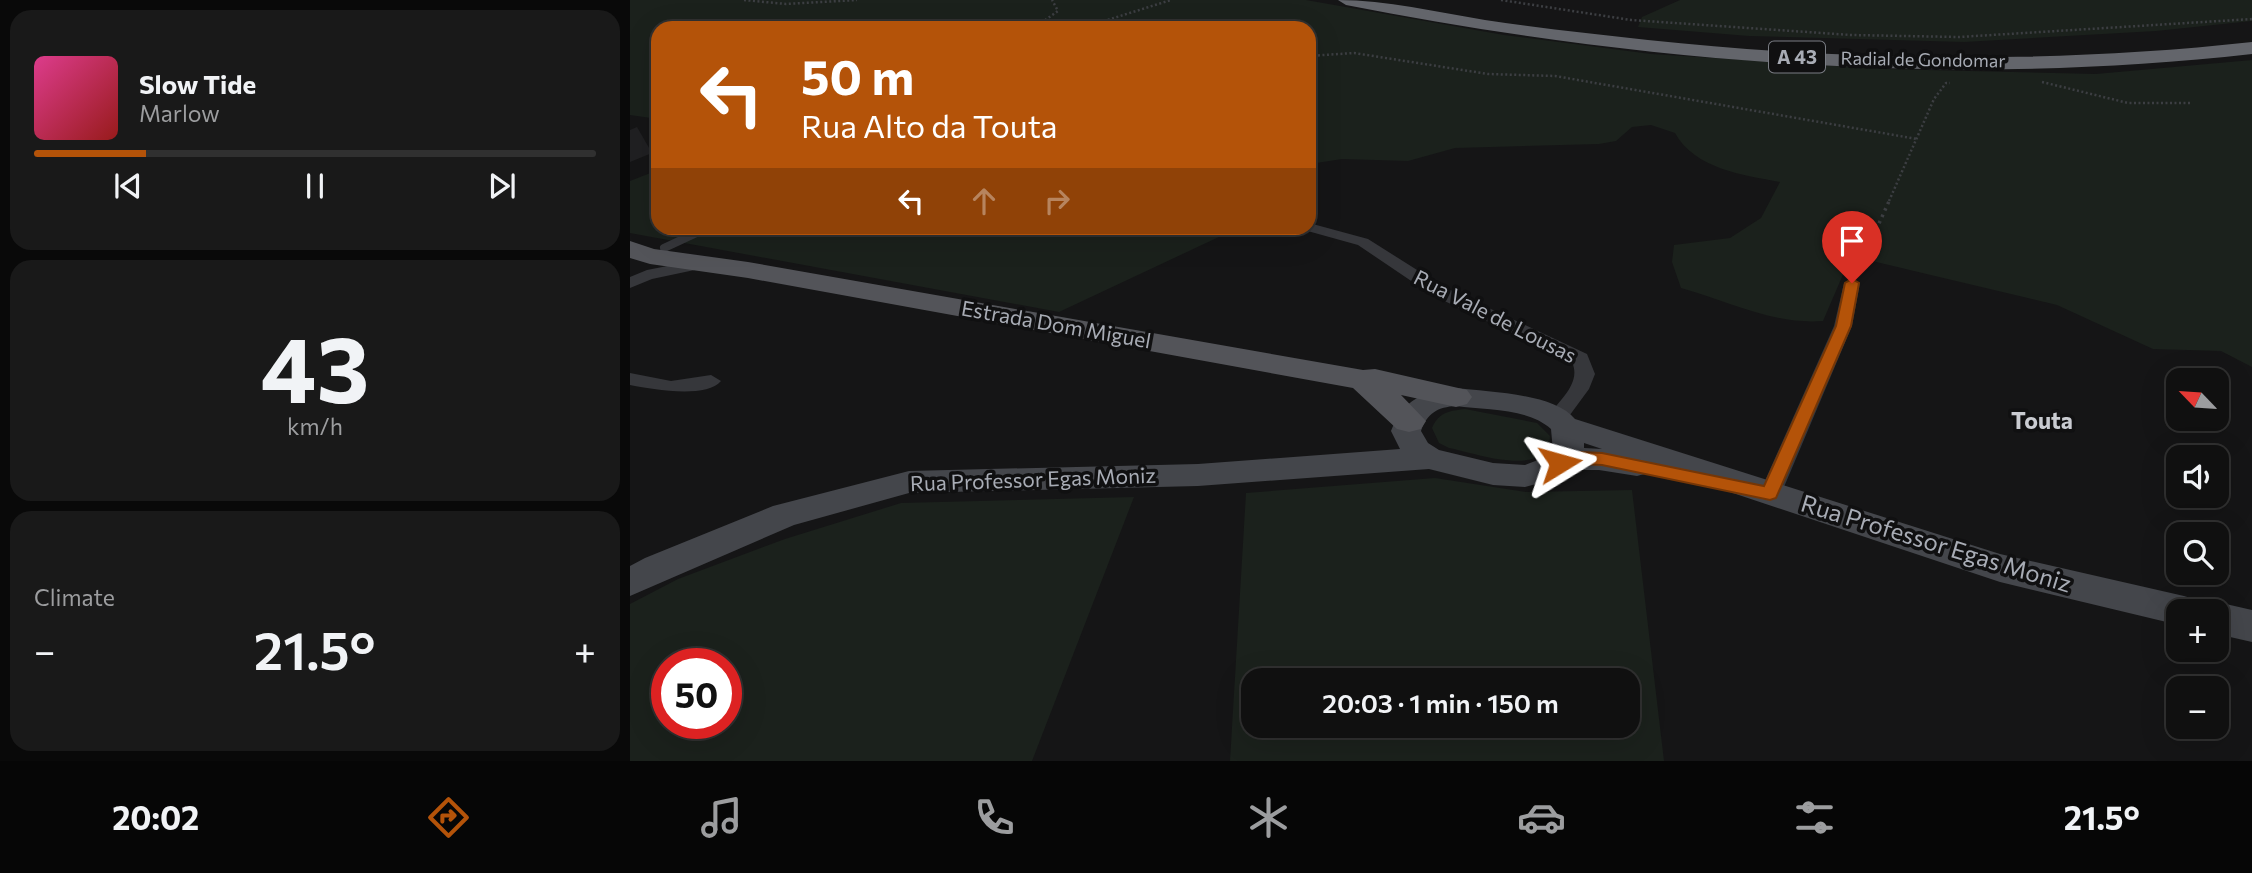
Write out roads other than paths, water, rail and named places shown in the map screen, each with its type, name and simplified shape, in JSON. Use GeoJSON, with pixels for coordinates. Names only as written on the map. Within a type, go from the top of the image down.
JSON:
{"type":"FeatureCollection","features":[{"type":"Feature","properties":{"kind":"highway","name":"Radial de Gondomar"},"geometry":{"type":"LineString","coordinates":[[1346,0],[1468,23],[1563,37],[1800,57],[2007,62],[2172,56],[2252,48]]}},
{"type":"Feature","properties":{"kind":"highway","name":"Radial de Gondomar"},"geometry":{"type":"LineString","coordinates":[[1388,0],[1614,35],[1788,49],[1930,52],[2079,50],[2252,35]]}},
{"type":"Feature","properties":{"kind":"main road","name":"Estrada Dom Miguel"},"geometry":{"type":"LineString","coordinates":[[645,256],[748,270],[1363,380],[1376,379],[1457,397]]}},
{"type":"Feature","properties":{"kind":"main road","name":"Estrada Dom Miguel"},"geometry":{"type":"LineString","coordinates":[[645,256],[713,258],[748,270]]}},
{"type":"Feature","properties":{"kind":"main road"},"geometry":{"type":"LineString","coordinates":[[1363,380],[1407,426],[1416,450],[1429,458]]}},
{"type":"Feature","properties":{"kind":"main road","name":"Rua Professor Egas Moniz"},"geometry":{"type":"LineString","coordinates":[[1457,397],[1535,410],[1561,422],[1770,494],[2000,568],[2166,607]]}},
{"type":"Feature","properties":{"kind":"main road"},"geometry":{"type":"LineString","coordinates":[[1407,426],[1419,407],[1433,398],[1457,397]]}},
{"type":"Feature","properties":{"kind":"main road"},"geometry":{"type":"LineString","coordinates":[[1561,422],[1570,438],[1569,452],[1561,461]]}},
{"type":"Feature","properties":{"kind":"main road","name":"Rua Professor Egas Moniz"},"geometry":{"type":"LineString","coordinates":[[1285,469],[1386,440],[1407,426]]}},
{"type":"Feature","properties":{"kind":"main road","name":"Rua Professor Egas Moniz"},"geometry":{"type":"LineString","coordinates":[[630,582],[785,515],[909,482],[1198,475],[1429,458],[1520,477],[1545,472],[1561,461],[1581,458],[1602,459],[1770,494]]}},
{"type":"Feature","properties":{"kind":"main road"},"geometry":{"type":"LineString","coordinates":[[2229,621],[2252,626]]}},
{"type":"Feature","properties":{"kind":"street","name":"Rua Vale de Lousas"},"geometry":{"type":"LineString","coordinates":[[1316,230],[1363,243],[1438,291],[1580,358],[1586,366],[1586,378],[1561,422]]}},
{"type":"Feature","properties":{"kind":"street"},"geometry":{"type":"LineString","coordinates":[[630,284],[645,256]]}},
{"type":"Feature","properties":{"kind":"street"},"geometry":{"type":"LineString","coordinates":[[1770,494],[1843,326],[1852,283]]}},
{"type":"Feature","properties":{"kind":"street"},"geometry":{"type":"LineString","coordinates":[[630,379],[671,387],[711,382]]}},
{"type":"Feature","properties":{"kind":"lane"},"geometry":{"type":"LineString","coordinates":[[645,256],[692,235]]}},
{"type":"Feature","properties":{"kind":"district","name":"Touta"},"geometry":{"type":"Point","coordinates":[2042,421]}}]}
